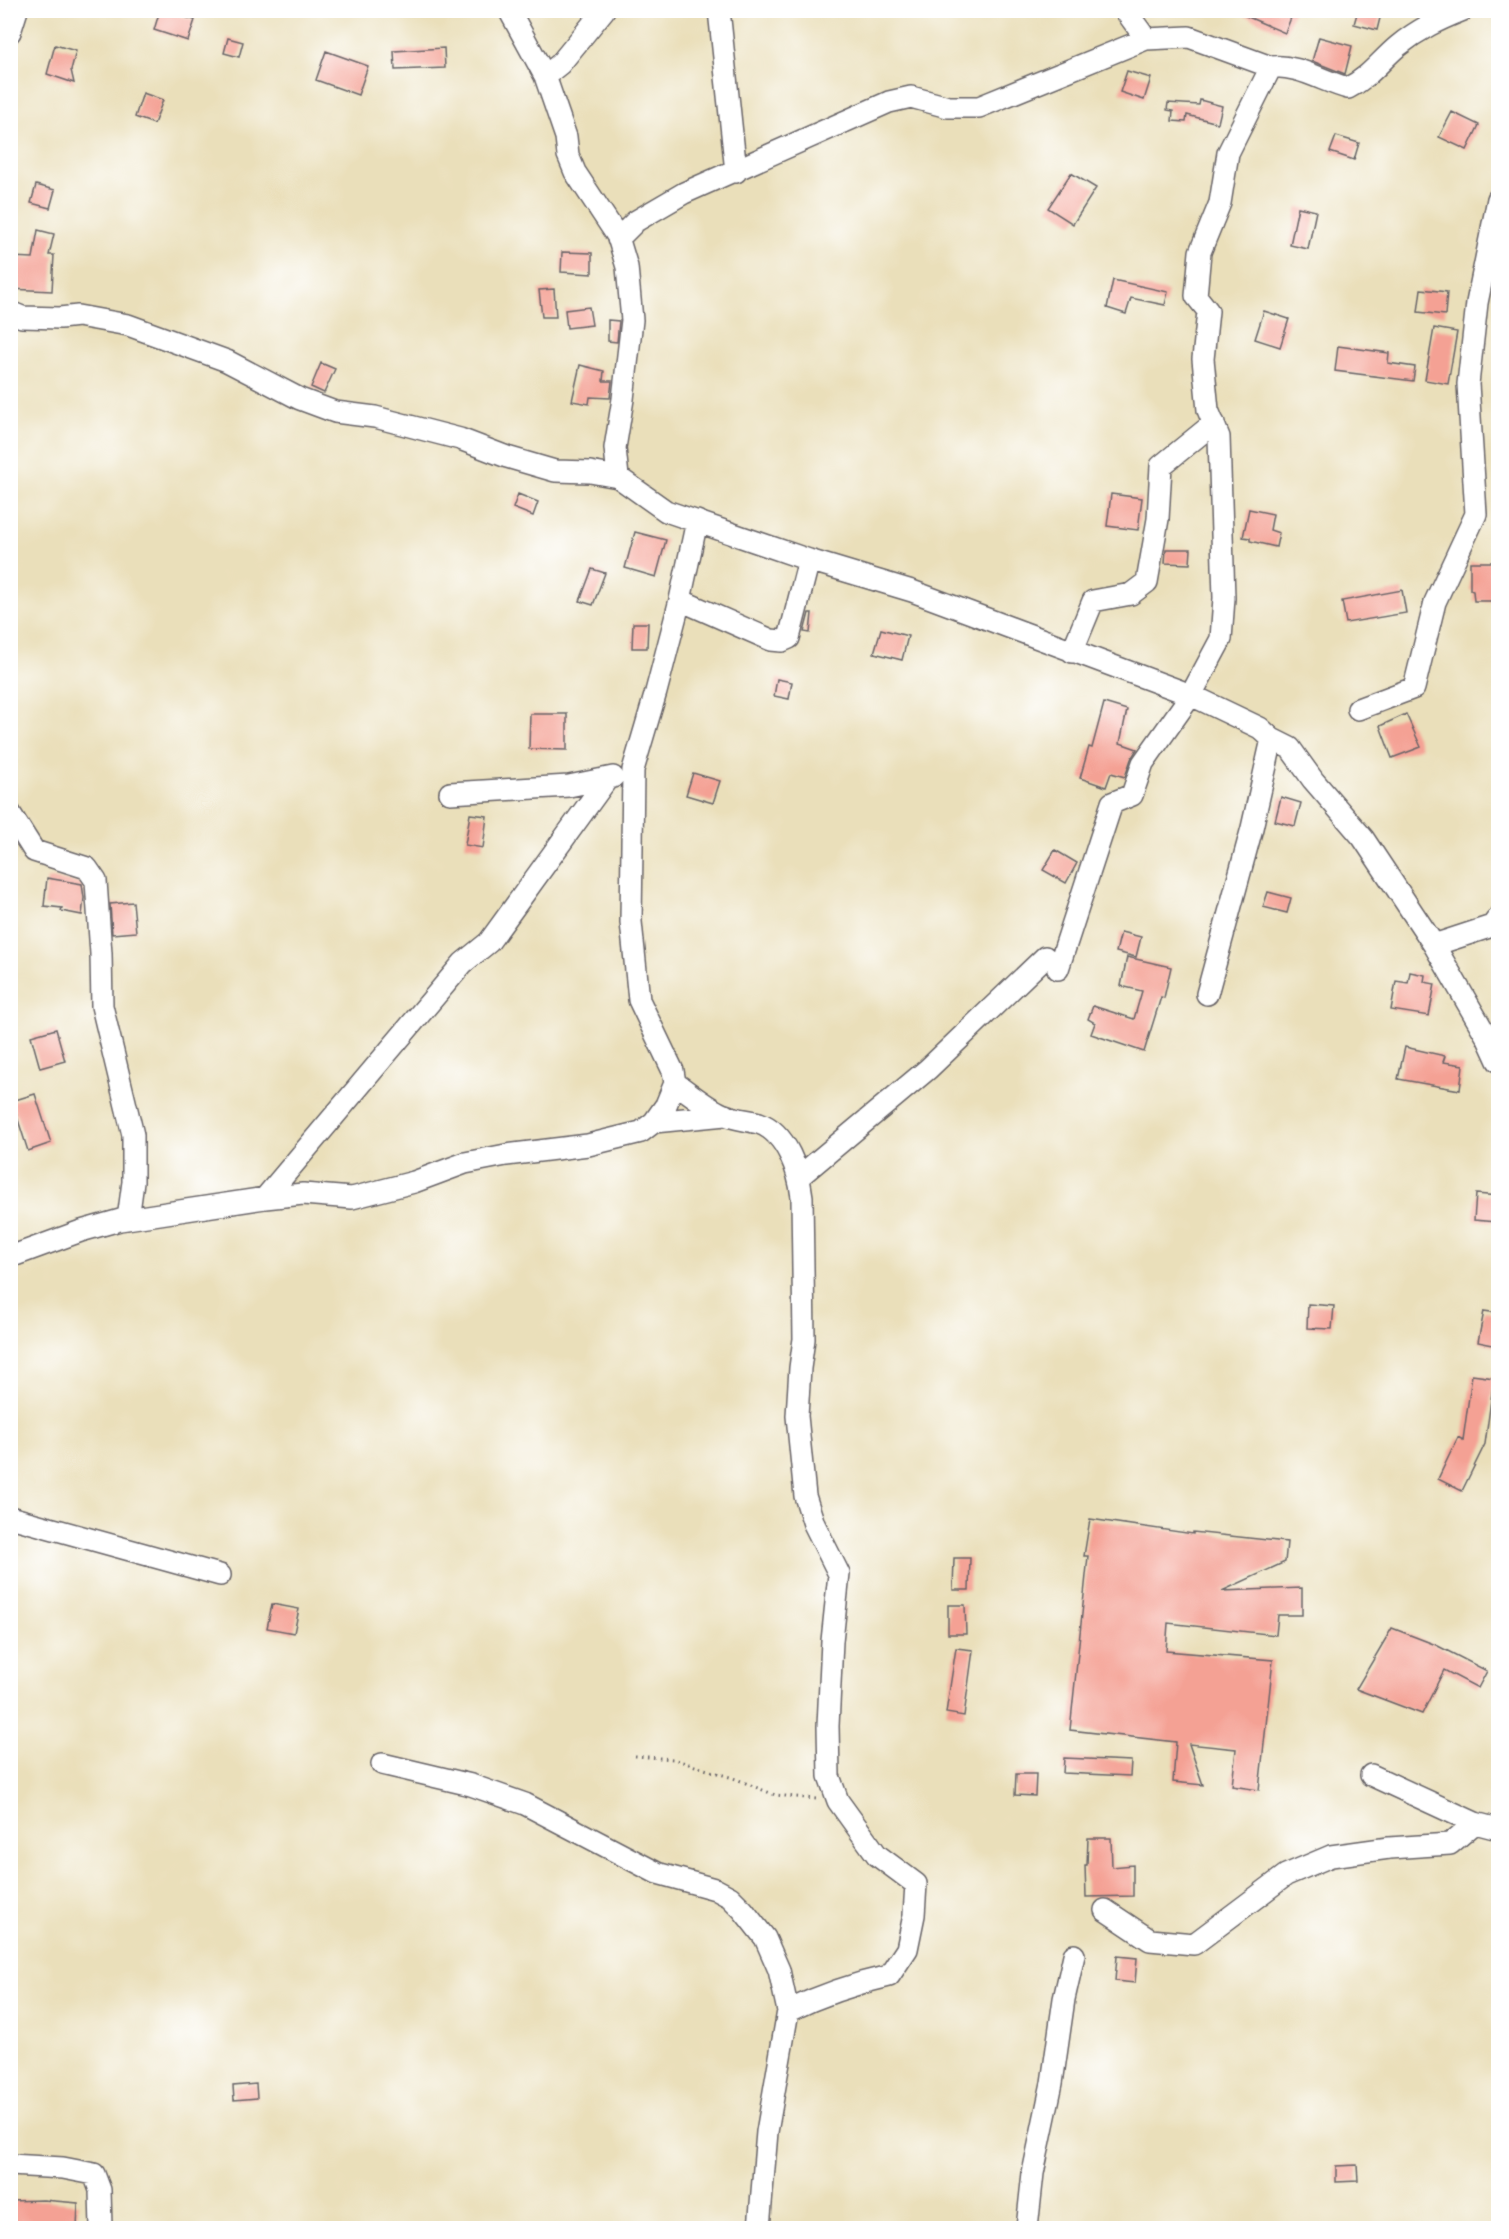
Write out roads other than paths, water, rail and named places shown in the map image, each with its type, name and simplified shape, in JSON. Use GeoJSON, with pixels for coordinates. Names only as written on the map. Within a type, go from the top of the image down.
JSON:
{"type":"FeatureCollection","features":[{"type":"Feature","properties":{"kind":"street"},"geometry":{"type":"LineString","coordinates":[[10,32],[17,10]]}},
{"type":"Feature","properties":{"kind":"street"},"geometry":{"type":"LineString","coordinates":[[509,10],[545,76],[566,137],[568,155],[575,171],[618,239],[627,267],[632,320],[615,448],[618,477]]}},
{"type":"Feature","properties":{"kind":"street"},"geometry":{"type":"LineString","coordinates":[[545,76],[560,64],[604,10]]}},
{"type":"Feature","properties":{"kind":"street"},"geometry":{"type":"LineString","coordinates":[[719,10],[736,172]]}},
{"type":"Feature","properties":{"kind":"street"},"geometry":{"type":"LineString","coordinates":[[1125,10],[1146,39]]}},
{"type":"Feature","properties":{"kind":"street"},"geometry":{"type":"LineString","coordinates":[[618,239],[636,221],[684,193],[736,172],[890,102],[911,98],[948,107],[979,107],[1146,39],[1189,37],[1271,67],[1278,66],[1320,77],[1335,85],[1348,88],[1364,80],[1396,47],[1430,23],[1463,10]]}},
{"type":"Feature","properties":{"kind":"street"},"geometry":{"type":"LineString","coordinates":[[800,1176],[1051,963],[1113,803],[1132,795],[1143,763],[1191,695],[1221,639],[1224,598],[1219,437],[1209,410],[1203,359],[1208,311],[1196,296],[1200,252],[1220,203],[1228,153],[1271,67]]}},
{"type":"Feature","properties":{"kind":"street"},"geometry":{"type":"LineString","coordinates":[[1358,709],[1414,688],[1435,602],[1476,514],[1468,384],[1477,303],[1498,199]]}},
{"type":"Feature","properties":{"kind":"street"},"geometry":{"type":"LineString","coordinates":[[10,312],[22,316],[60,318],[78,316],[128,325],[227,361],[300,399],[334,412],[375,417],[460,439],[507,457],[555,471],[590,472],[618,477],[666,511],[809,560],[912,591],[1191,695],[1260,728],[1272,739],[1290,748],[1313,780],[1363,838],[1434,945],[1487,1036],[1498,1061]]}},
{"type":"Feature","properties":{"kind":"street"},"geometry":{"type":"LineString","coordinates":[[1072,652],[1093,601],[1131,594],[1147,582],[1158,519],[1161,466],[1214,423]]}},
{"type":"Feature","properties":{"kind":"street"},"geometry":{"type":"LineString","coordinates":[[10,1257],[81,1231],[128,1219],[303,1194],[352,1198],[414,1182],[465,1163],[506,1155],[588,1145],[641,1132],[654,1122],[666,1105],[675,1083],[673,1071],[639,1000],[631,922],[633,770],[680,600],[697,521]]}},
{"type":"Feature","properties":{"kind":"street"},"geometry":{"type":"LineString","coordinates":[[680,600],[771,639],[782,641],[789,638],[809,560]]}},
{"type":"Feature","properties":{"kind":"street"},"geometry":{"type":"LineString","coordinates":[[1207,994],[1252,828],[1272,739]]}},
{"type":"Feature","properties":{"kind":"street"},"geometry":{"type":"LineString","coordinates":[[450,793],[569,786],[607,779],[633,770]]}},
{"type":"Feature","properties":{"kind":"street"},"geometry":{"type":"LineString","coordinates":[[265,1198],[463,963],[489,942],[607,779]]}},
{"type":"Feature","properties":{"kind":"street"},"geometry":{"type":"LineString","coordinates":[[10,813],[34,851],[87,868],[96,881],[102,1006],[133,1135],[133,1182],[128,1219]]}},
{"type":"Feature","properties":{"kind":"street"},"geometry":{"type":"LineString","coordinates":[[1434,945],[1492,926],[1498,918]]}},
{"type":"Feature","properties":{"kind":"street"},"geometry":{"type":"LineString","coordinates":[[675,1083],[726,1115],[761,1124],[772,1131],[792,1156],[800,1176],[804,1339],[797,1416],[805,1496],[814,1524],[839,1574],[832,1641],[828,1726],[829,1776],[838,1801],[877,1855],[916,1884],[914,1915],[907,1949],[888,1976],[851,1985],[814,1998],[788,2011]]}},
{"type":"Feature","properties":{"kind":"street"},"geometry":{"type":"LineString","coordinates":[[654,1122],[726,1115]]}},
{"type":"Feature","properties":{"kind":"street"},"geometry":{"type":"LineString","coordinates":[[10,1517],[220,1575]]}},
{"type":"Feature","properties":{"kind":"street"},"geometry":{"type":"LineString","coordinates":[[382,1764],[471,1785],[525,1804],[657,1873],[714,1889],[730,1897],[765,1938],[779,1970],[788,2011],[767,2132],[759,2229]]}},
{"type":"Feature","properties":{"kind":"street"},"geometry":{"type":"LineString","coordinates":[[1371,1775],[1475,1823],[1498,1828]]}},
{"type":"Feature","properties":{"kind":"street"},"geometry":{"type":"LineString","coordinates":[[1106,1910],[1150,1940],[1194,1944],[1286,1875],[1331,1856],[1389,1848],[1450,1844],[1475,1823]]}},
{"type":"Feature","properties":{"kind":"street"},"geometry":{"type":"LineString","coordinates":[[1027,2229],[1033,2173],[1052,2082],[1064,1999],[1074,1955]]}},
{"type":"Feature","properties":{"kind":"street"},"geometry":{"type":"LineString","coordinates":[[10,2165],[63,2168],[94,2174],[100,2190],[101,2229]]}}]}
